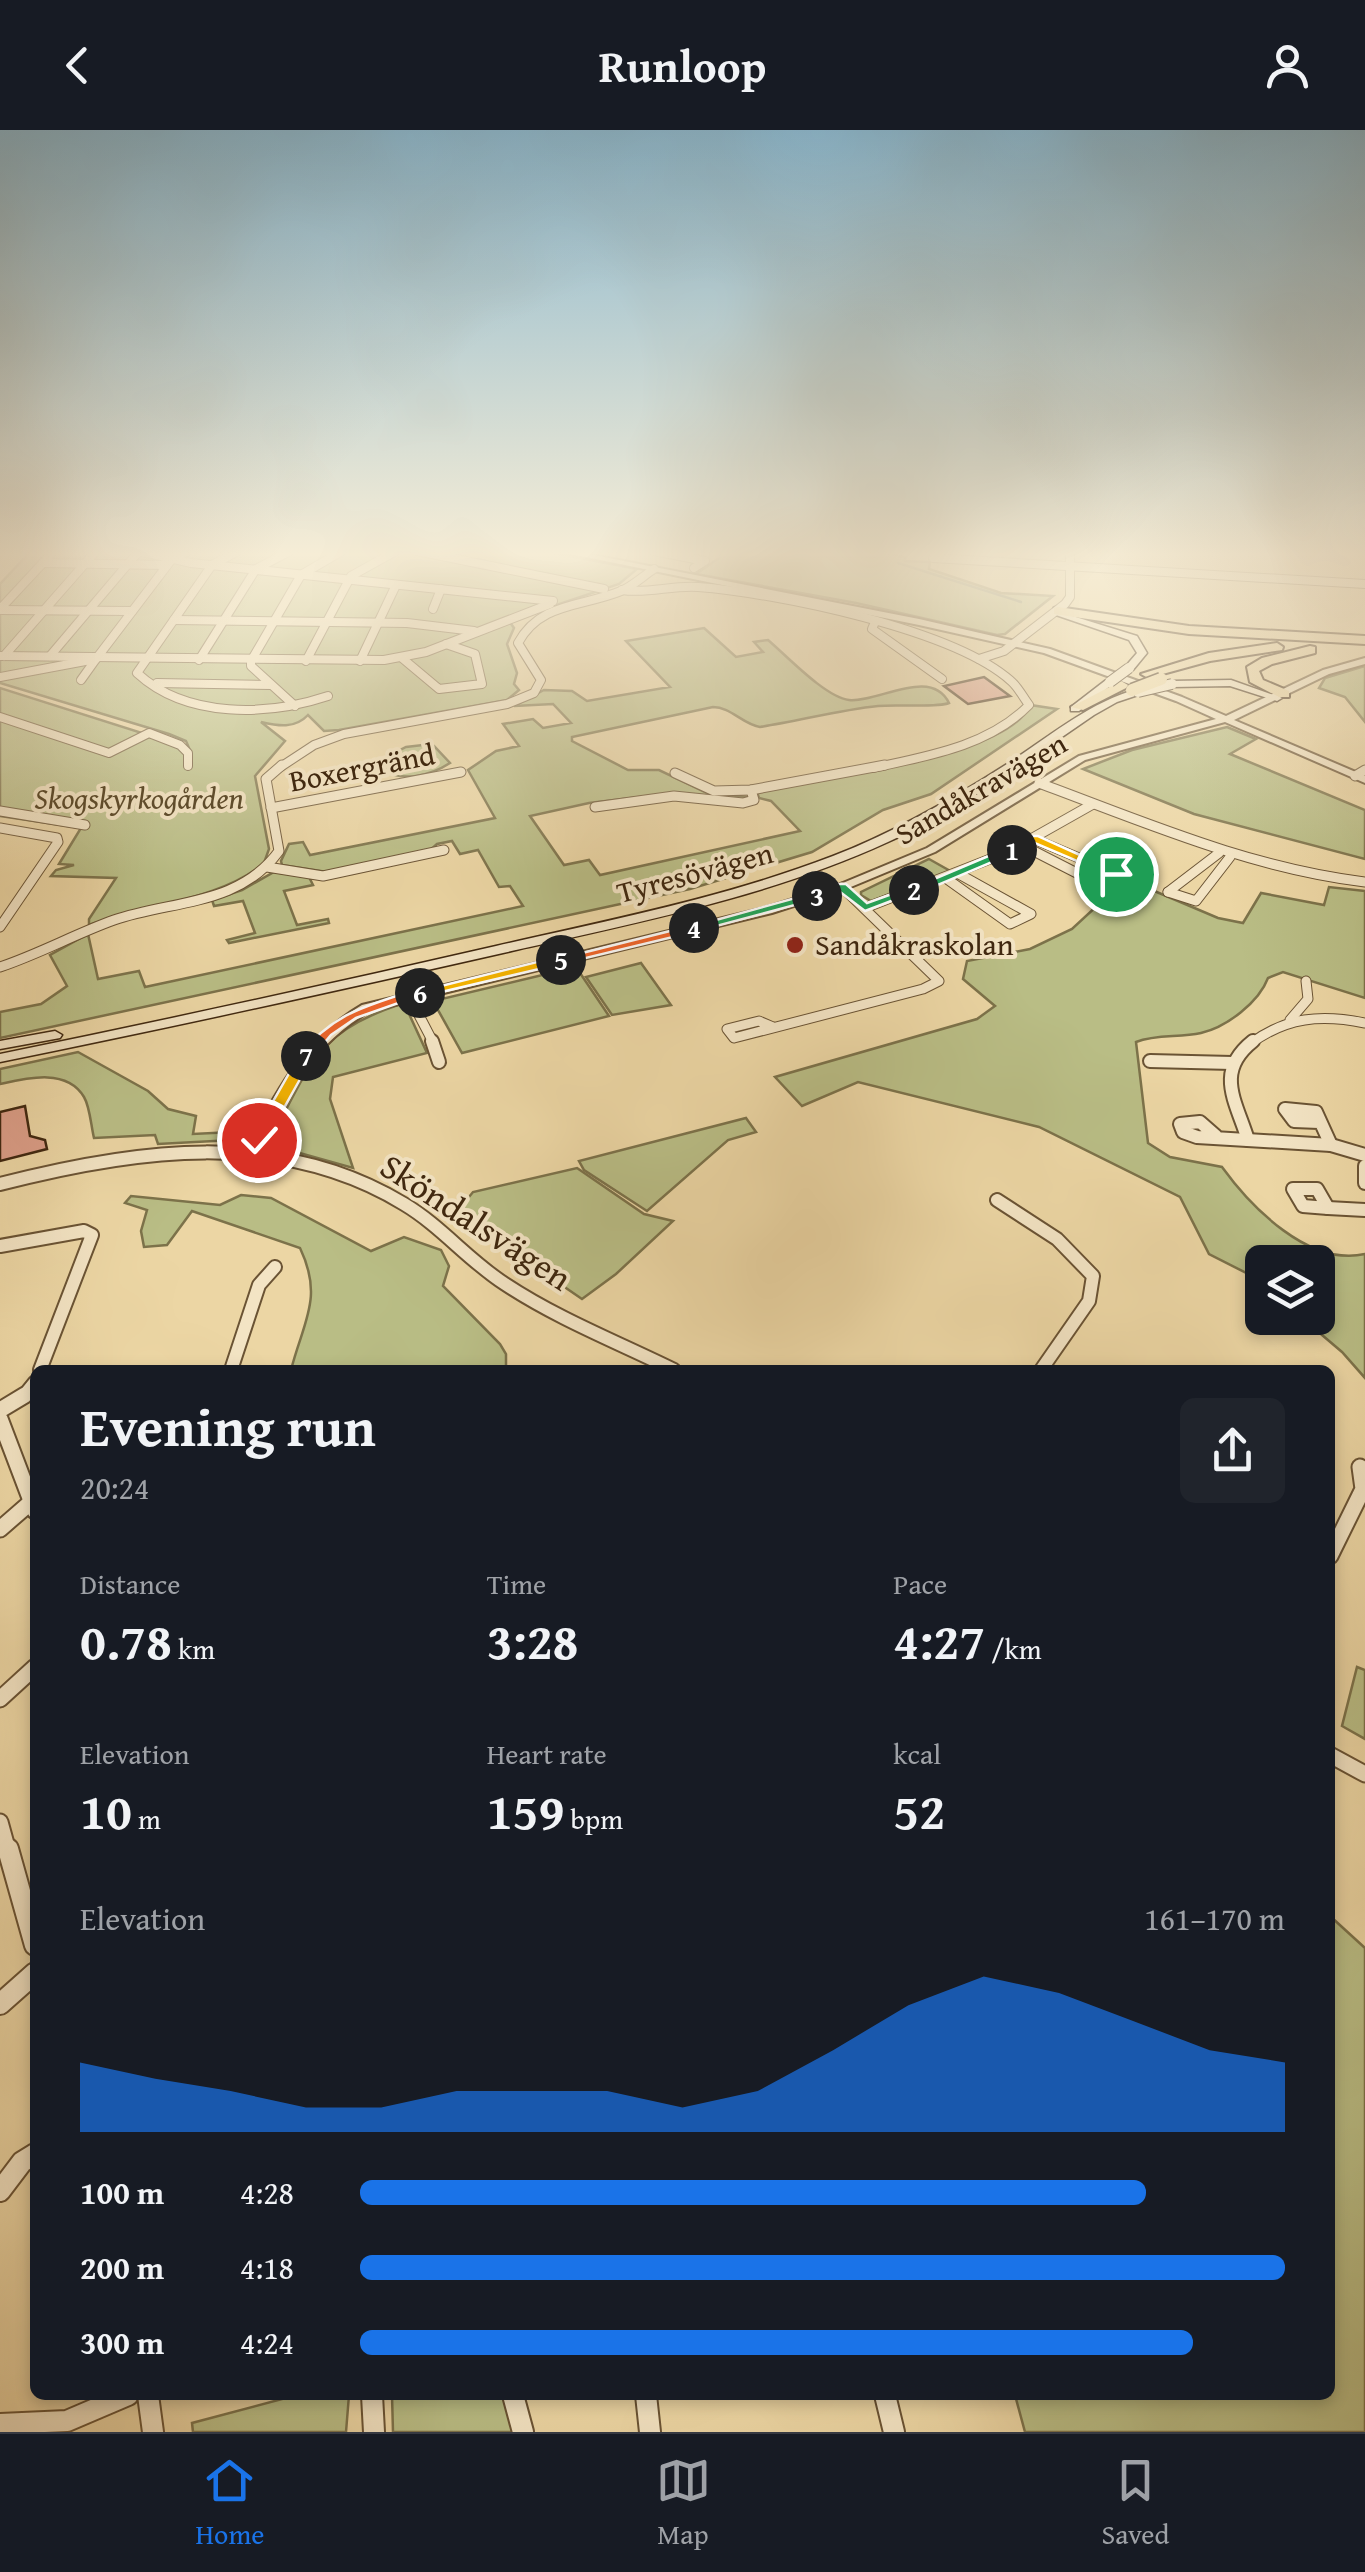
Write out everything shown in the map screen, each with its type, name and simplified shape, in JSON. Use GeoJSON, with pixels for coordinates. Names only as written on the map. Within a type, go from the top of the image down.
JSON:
{"type":"FeatureCollection","features":[{"type":"Feature","properties":{"kind":"highway","name":"Tyresövägen"},"geometry":{"type":"LineString","coordinates":[[1160,679],[1222,658]]}},
{"type":"Feature","properties":{"kind":"highway","name":"Tyresövägen"},"geometry":{"type":"LineString","coordinates":[[1078,708],[1125,687],[1247,658]]}},
{"type":"Feature","properties":{"kind":"highway"},"geometry":{"type":"LineString","coordinates":[[1274,658],[1252,670],[1256,682],[1281,696]]}},
{"type":"Feature","properties":{"kind":"highway","name":"Tyresövägen"},"geometry":{"type":"LineString","coordinates":[[1113,700],[1125,687]]}},
{"type":"Feature","properties":{"kind":"main road"},"geometry":{"type":"LineString","coordinates":[[1125,687],[1129,668],[1137,658]]}},
{"type":"Feature","properties":{"kind":"main road"},"geometry":{"type":"LineString","coordinates":[[1160,679],[1231,683],[1281,696]]}},
{"type":"Feature","properties":{"kind":"main road","name":"Tyresövägen"},"geometry":{"type":"LineString","coordinates":[[0,1058],[276,1000],[758,888],[855,852],[935,815],[1113,700]]}},
{"type":"Feature","properties":{"kind":"main road","name":"Tyresövägen"},"geometry":{"type":"LineString","coordinates":[[0,1045],[235,998],[766,876],[840,848],[922,808],[1078,708]]}},
{"type":"Feature","properties":{"kind":"street"},"geometry":{"type":"LineString","coordinates":[[87,658],[360,662],[398,658]]}},
{"type":"Feature","properties":{"kind":"street"},"geometry":{"type":"LineString","coordinates":[[403,658],[439,689],[482,684],[477,658]]}},
{"type":"Feature","properties":{"kind":"street"},"geometry":{"type":"LineString","coordinates":[[0,966],[123,917],[228,891],[267,868],[277,856],[280,843],[266,779],[283,760],[309,745],[356,732],[507,704],[534,692],[541,680],[528,658]]}},
{"type":"Feature","properties":{"kind":"street"},"geometry":{"type":"LineString","coordinates":[[910,658],[932,676],[942,678]]}},
{"type":"Feature","properties":{"kind":"street"},"geometry":{"type":"LineString","coordinates":[[1065,658],[1362,775]]}},
{"type":"Feature","properties":{"kind":"street"},"geometry":{"type":"LineString","coordinates":[[0,677],[42,669],[48,663],[96,659]]}},
{"type":"Feature","properties":{"kind":"street"},"geometry":{"type":"LineString","coordinates":[[82,680],[96,659]]}},
{"type":"Feature","properties":{"kind":"street"},"geometry":{"type":"LineString","coordinates":[[676,773],[714,791],[751,790],[952,749],[991,736],[1020,718],[1029,704],[1021,690],[978,659]]}},
{"type":"Feature","properties":{"kind":"street"},"geometry":{"type":"LineString","coordinates":[[145,660],[138,672],[149,683],[174,695],[232,708],[280,710],[328,696]]}},
{"type":"Feature","properties":{"kind":"street"},"geometry":{"type":"LineString","coordinates":[[251,661],[251,666],[295,706]]}},
{"type":"Feature","properties":{"kind":"street","name":"Sandåkravägen"},"geometry":{"type":"LineString","coordinates":[[251,1154],[304,1059],[326,1032],[366,1008],[768,910],[842,887],[931,850],[1092,754],[1225,720],[1326,672],[1365,661]]}},
{"type":"Feature","properties":{"kind":"street"},"geometry":{"type":"LineString","coordinates":[[149,683],[271,685]]}},
{"type":"Feature","properties":{"kind":"street"},"geometry":{"type":"LineString","coordinates":[[0,717],[109,753],[149,732],[180,745],[188,752],[188,766]]}},
{"type":"Feature","properties":{"kind":"street","name":"Boxergränd"},"geometry":{"type":"LineString","coordinates":[[271,808],[461,772]]}},
{"type":"Feature","properties":{"kind":"street"},"geometry":{"type":"LineString","coordinates":[[1040,782],[1224,855],[1308,876],[1365,882]]}},
{"type":"Feature","properties":{"kind":"street"},"geometry":{"type":"LineString","coordinates":[[595,807],[674,796],[743,804],[754,800],[751,790]]}},
{"type":"Feature","properties":{"kind":"street"},"geometry":{"type":"LineString","coordinates":[[865,908],[959,874],[1022,845],[1093,804]]}},
{"type":"Feature","properties":{"kind":"street"},"geometry":{"type":"LineString","coordinates":[[0,811],[85,825]]}},
{"type":"Feature","properties":{"kind":"street"},"geometry":{"type":"LineString","coordinates":[[0,828],[57,838],[58,842],[0,928]]}},
{"type":"Feature","properties":{"kind":"street"},"geometry":{"type":"LineString","coordinates":[[1022,845],[1101,886],[1116,874],[1034,838]]}},
{"type":"Feature","properties":{"kind":"street"},"geometry":{"type":"LineString","coordinates":[[267,868],[323,876],[444,850]]}},
{"type":"Feature","properties":{"kind":"street"},"geometry":{"type":"LineString","coordinates":[[1224,855],[1196,901],[1168,892],[1224,855]]}},
{"type":"Feature","properties":{"kind":"street"},"geometry":{"type":"LineString","coordinates":[[947,878],[1010,924],[1031,914],[959,874]]}},
{"type":"Feature","properties":{"kind":"street"},"geometry":{"type":"LineString","coordinates":[[773,1028],[923,989],[940,981],[842,887]]}},
{"type":"Feature","properties":{"kind":"street"},"geometry":{"type":"LineString","coordinates":[[1290,1020],[1308,998],[1306,981]]}},
{"type":"Feature","properties":{"kind":"street"},"geometry":{"type":"LineString","coordinates":[[409,996],[438,1052],[439,1062]]}},
{"type":"Feature","properties":{"kind":"street"},"geometry":{"type":"LineString","coordinates":[[1308,998],[1336,1016],[1365,1024]]}},
{"type":"Feature","properties":{"kind":"street"},"geometry":{"type":"LineString","coordinates":[[1248,1140],[1230,1076],[1232,1063],[1264,1032],[1290,1020],[1336,1016]]}},
{"type":"Feature","properties":{"kind":"street"},"geometry":{"type":"LineString","coordinates":[[1150,1061],[1232,1063]]}},
{"type":"Feature","properties":{"kind":"street"},"geometry":{"type":"LineString","coordinates":[[1319,1122],[1330,1145]]}},
{"type":"Feature","properties":{"kind":"street"},"geometry":{"type":"LineString","coordinates":[[1216,1136],[1330,1145],[1365,1155]]}},
{"type":"Feature","properties":{"kind":"street","name":"Sköndalsvägen"},"geometry":{"type":"LineString","coordinates":[[0,1184],[124,1155],[180,1151],[251,1154],[304,1162],[364,1182],[425,1218],[516,1291],[664,1365]]}},
{"type":"Feature","properties":{"kind":"street"},"geometry":{"type":"LineString","coordinates":[[1365,1166],[1365,1183]]}},
{"type":"Feature","properties":{"kind":"street"},"geometry":{"type":"LineString","coordinates":[[997,1200],[1058,1239],[1093,1276],[1090,1301],[1045,1365]]}},
{"type":"Feature","properties":{"kind":"street"},"geometry":{"type":"LineString","coordinates":[[1328,1210],[1365,1210]]}},
{"type":"Feature","properties":{"kind":"street"},"geometry":{"type":"LineString","coordinates":[[0,1246],[84,1230],[92,1234],[42,1365]]}},
{"type":"Feature","properties":{"kind":"street"},"geometry":{"type":"LineString","coordinates":[[233,1365],[259,1285],[274,1267]]}},
{"type":"Feature","properties":{"kind":"street"},"geometry":{"type":"LineString","coordinates":[[0,1410],[30,1388]]}},
{"type":"Feature","properties":{"kind":"street"},"geometry":{"type":"LineString","coordinates":[[0,1419],[30,1500]]}},
{"type":"Feature","properties":{"kind":"street"},"geometry":{"type":"LineString","coordinates":[[1335,1546],[1363,1489],[1360,1467]]}},
{"type":"Feature","properties":{"kind":"street"},"geometry":{"type":"LineString","coordinates":[[0,1529],[30,1510]]}},
{"type":"Feature","properties":{"kind":"street"},"geometry":{"type":"LineString","coordinates":[[0,1699],[30,1672]]}},
{"type":"Feature","properties":{"kind":"street"},"geometry":{"type":"LineString","coordinates":[[1335,1758],[1365,1774]]}},
{"type":"Feature","properties":{"kind":"street"},"geometry":{"type":"LineString","coordinates":[[0,1822],[30,1927]]}},
{"type":"Feature","properties":{"kind":"street"},"geometry":{"type":"LineString","coordinates":[[0,2004],[30,1977]]}},
{"type":"Feature","properties":{"kind":"street"},"geometry":{"type":"LineString","coordinates":[[0,2191],[30,2157]]}},
{"type":"Feature","properties":{"kind":"street"},"geometry":{"type":"LineString","coordinates":[[0,2424],[54,2426],[91,2416],[119,2400]]}},
{"type":"Feature","properties":{"kind":"street"},"geometry":{"type":"LineString","coordinates":[[149,2400],[153,2432]]}},
{"type":"Feature","properties":{"kind":"street"},"geometry":{"type":"LineString","coordinates":[[372,2400],[374,2432]]}},
{"type":"Feature","properties":{"kind":"street"},"geometry":{"type":"LineString","coordinates":[[514,2400],[523,2432]]}},
{"type":"Feature","properties":{"kind":"street"},"geometry":{"type":"LineString","coordinates":[[647,2400],[650,2432]]}},
{"type":"Feature","properties":{"kind":"street"},"geometry":{"type":"LineString","coordinates":[[886,2400],[894,2432]]}},
{"type":"Feature","properties":{"kind":"green space","name":"Skogskyrkogården"},"geometry":{"type":"Polygon","coordinates":[[[0,658],[512,658],[517,673],[514,684],[519,690],[507,700],[339,730],[324,731],[308,715],[292,724],[261,722],[285,741],[255,776],[269,849],[264,863],[204,894],[89,925],[116,878],[51,876],[56,870],[74,865],[59,864],[81,828],[0,816],[0,688],[189,748],[186,741],[169,734],[0,683],[0,658]]]}},
{"type":"Feature","properties":{"kind":"green space"},"geometry":{"type":"Polygon","coordinates":[[[643,658],[789,658],[818,684],[849,700],[930,687],[941,692],[949,703],[863,708],[760,727],[713,707],[572,737],[572,741],[628,770],[659,770],[707,793],[749,797],[748,800],[673,793],[589,803],[530,816],[564,865],[589,860],[600,875],[800,831],[771,801],[759,798],[757,792],[948,752],[985,740],[1014,724],[1030,705],[1057,709],[931,794],[883,810],[812,852],[690,889],[0,1038],[0,1012],[41,1004],[67,986],[50,955],[88,934],[98,979],[139,971],[145,987],[523,906],[510,886],[499,887],[478,850],[460,854],[452,841],[437,844],[427,853],[327,872],[282,865],[281,861],[289,844],[303,842],[310,855],[495,818],[468,770],[496,751],[519,746],[503,724],[533,719],[543,728],[571,723],[553,704],[514,706],[544,690],[572,691],[587,701],[670,687],[643,658]]]}},
{"type":"Feature","properties":{"kind":"green space"},"geometry":{"type":"Polygon","coordinates":[[[1365,666],[1365,722],[1345,697],[1319,688],[1325,678],[1365,666]]]}},
{"type":"Feature","properties":{"kind":"green space"},"geometry":{"type":"Polygon","coordinates":[[[1227,727],[1256,739],[1230,754],[1365,810],[1365,859],[1194,814],[1083,769],[1132,750],[1227,727]]]}},
{"type":"Feature","properties":{"kind":"green space"},"geometry":{"type":"Polygon","coordinates":[[[434,746],[450,763],[416,776],[398,776],[381,770],[379,761],[406,747],[434,746]]]}},
{"type":"Feature","properties":{"kind":"green space"},"geometry":{"type":"Polygon","coordinates":[[[929,859],[952,872],[871,901],[861,895],[861,892],[929,859]]]}},
{"type":"Feature","properties":{"kind":"green space"},"geometry":{"type":"Polygon","coordinates":[[[274,872],[309,877],[313,885],[284,891],[297,925],[328,919],[329,923],[229,943],[227,940],[255,933],[243,901],[214,906],[212,900],[242,890],[274,872]]]}},
{"type":"Feature","properties":{"kind":"green space"},"geometry":{"type":"Polygon","coordinates":[[[1126,879],[1218,918],[1243,923],[1261,893],[1324,905],[1329,887],[1365,891],[1365,998],[1283,972],[1268,978],[1250,1004],[1221,1025],[1201,1033],[1136,1042],[1148,1143],[1170,1157],[1222,1167],[1265,1216],[1307,1245],[1245,1245],[1245,1272],[1209,1254],[1180,1197],[1039,1127],[858,1082],[802,1106],[775,1077],[977,1019],[995,1006],[963,979],[967,961],[1030,949],[1072,929],[1126,879]]]}},
{"type":"Feature","properties":{"kind":"green space"},"geometry":{"type":"Polygon","coordinates":[[[641,963],[671,1005],[612,1015],[586,977],[641,963]]]}},
{"type":"Feature","properties":{"kind":"green space"},"geometry":{"type":"Polygon","coordinates":[[[576,967],[609,1016],[462,1053],[433,1001],[576,967]]]}},
{"type":"Feature","properties":{"kind":"green space"},"geometry":{"type":"Polygon","coordinates":[[[404,1003],[427,1053],[333,1077],[330,1099],[353,1168],[271,1145],[271,1138],[308,1070],[334,1038],[352,1025],[404,1003]]]}},
{"type":"Feature","properties":{"kind":"green space"},"geometry":{"type":"Polygon","coordinates":[[[78,1052],[148,1091],[168,1109],[196,1116],[193,1134],[233,1132],[241,1119],[251,1120],[233,1140],[158,1144],[155,1135],[94,1138],[86,1101],[68,1082],[46,1077],[0,1084],[0,1069],[78,1052]]]}},
{"type":"Feature","properties":{"kind":"green space"},"geometry":{"type":"Polygon","coordinates":[[[746,1118],[756,1132],[728,1140],[647,1211],[584,1170],[579,1161],[746,1118]]]}},
{"type":"Feature","properties":{"kind":"green space"},"geometry":{"type":"Polygon","coordinates":[[[577,1168],[644,1214],[673,1221],[616,1274],[582,1299],[477,1227],[451,1219],[473,1192],[577,1168]]]}},
{"type":"Feature","properties":{"kind":"green space"},"geometry":{"type":"Polygon","coordinates":[[[241,1195],[271,1198],[371,1251],[404,1237],[441,1250],[449,1266],[443,1286],[500,1344],[506,1354],[506,1365],[292,1365],[311,1296],[300,1248],[192,1211],[167,1245],[144,1247],[141,1231],[147,1210],[125,1203],[131,1196],[220,1205],[241,1195]]]}},
{"type":"Feature","properties":{"kind":"green space"},"geometry":{"type":"Polygon","coordinates":[[[1335,1254],[1365,1254],[1365,1378],[1322,1335],[1335,1335],[1335,1254]]]}},
{"type":"Feature","properties":{"kind":"green space"},"geometry":{"type":"Polygon","coordinates":[[[1357,1667],[1365,1670],[1365,1739],[1342,1726],[1357,1667]]]}},
{"type":"Feature","properties":{"kind":"green space"},"geometry":{"type":"Polygon","coordinates":[[[1335,1921],[1365,1948],[1365,2432],[1025,2432],[1016,2400],[1335,2400],[1335,1921]]]}},
{"type":"Feature","properties":{"kind":"green space"},"geometry":{"type":"Polygon","coordinates":[[[278,2400],[349,2400],[346,2432],[193,2432],[192,2423],[278,2400]]]}},
{"type":"Feature","properties":{"kind":"green space"},"geometry":{"type":"Polygon","coordinates":[[[392,2400],[511,2400],[519,2432],[393,2432],[392,2400]]]}},
{"type":"Feature","properties":{"kind":"building"},"geometry":{"type":"Polygon","coordinates":[[[984,677],[1010,696],[968,704],[944,686],[984,677]]]}},
{"type":"Feature","properties":{"kind":"building"},"geometry":{"type":"Polygon","coordinates":[[[25,1106],[30,1136],[45,1140],[47,1149],[0,1161],[0,1112],[25,1106]]]}},
{"type":"Feature","properties":{"kind":"place","name":"Sandåkraskolan"},"geometry":{"type":"Point","coordinates":[795,945]}},
{"type":"Feature","properties":{"kind":"route"},"geometry":{"type":"LineString","coordinates":[[259,1140],[304,1059],[326,1032],[384,1002],[768,910],[842,887],[865,908],[953,876],[1034,838],[1116,874]]}}]}
